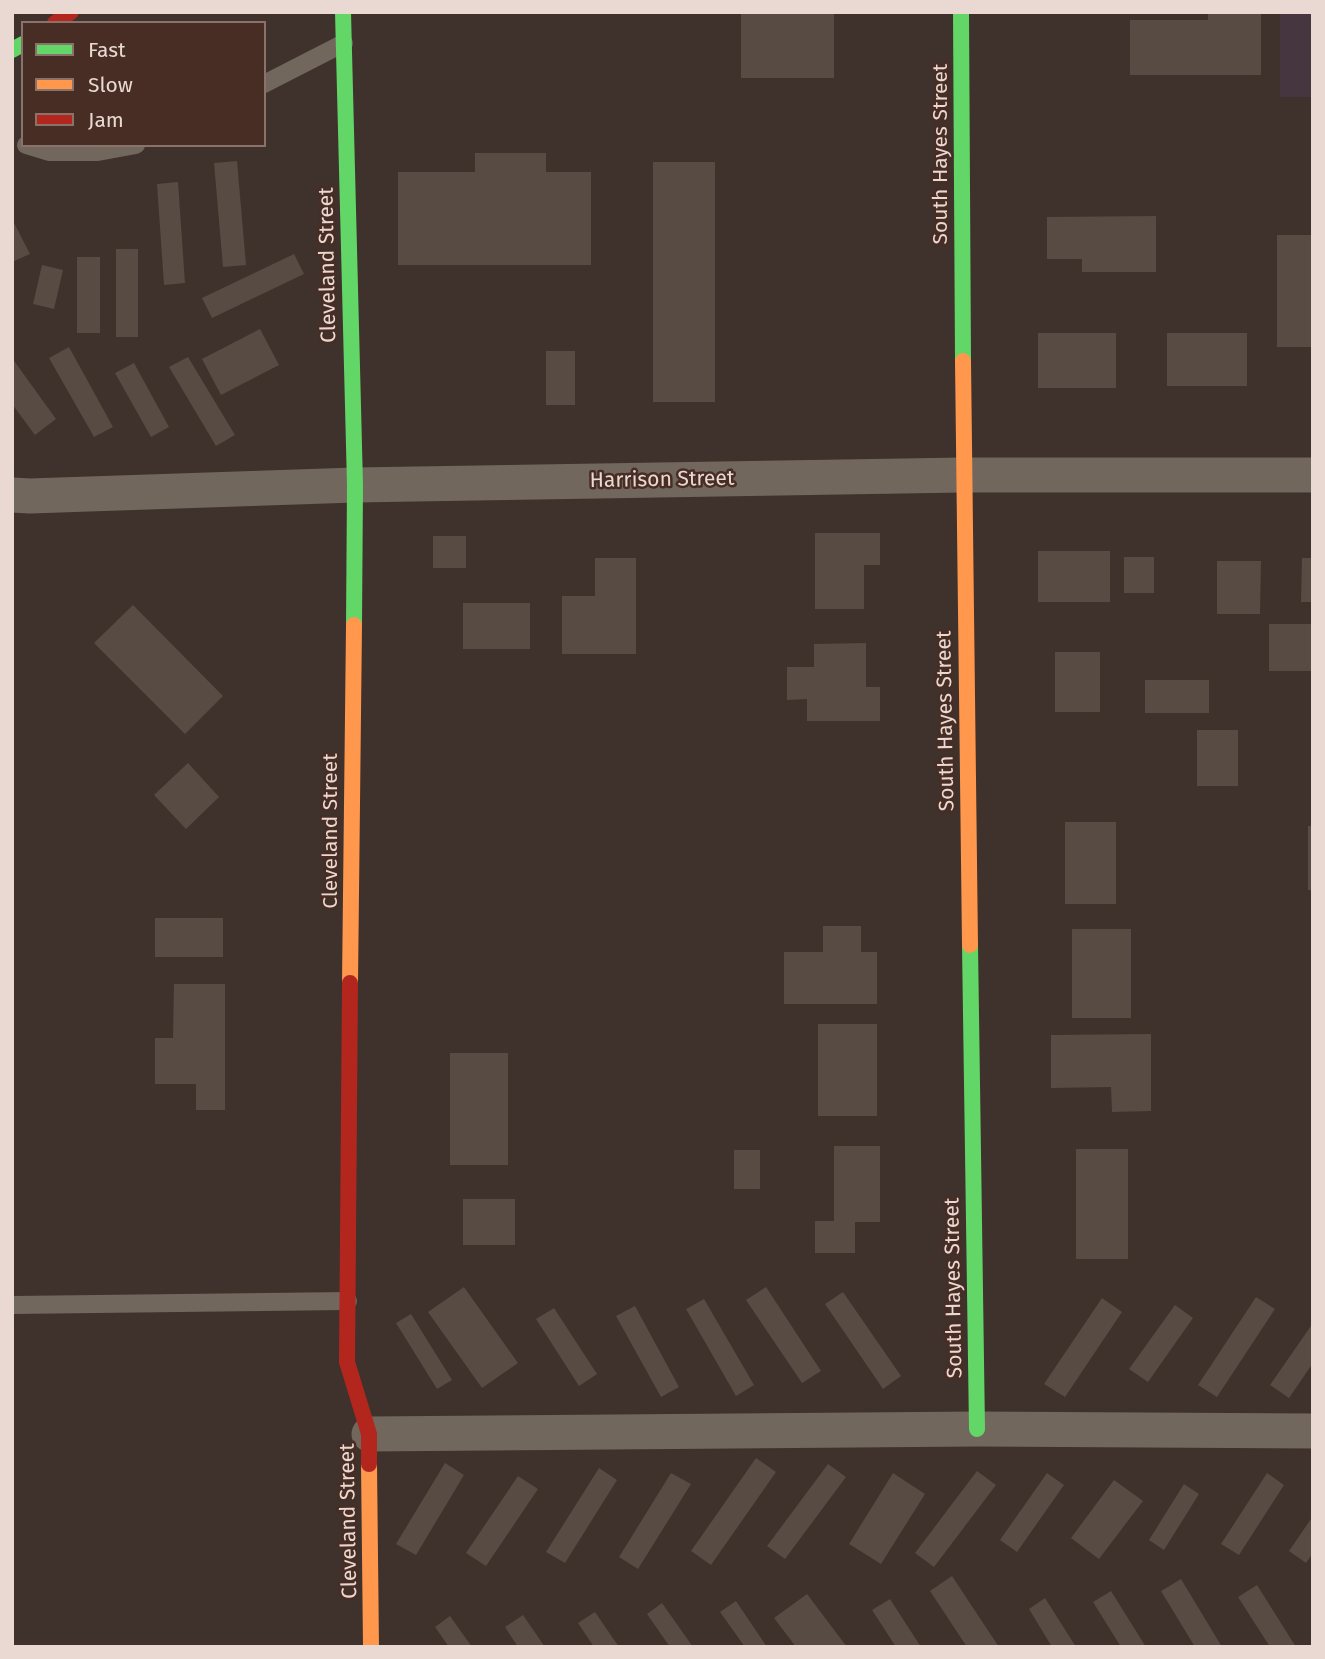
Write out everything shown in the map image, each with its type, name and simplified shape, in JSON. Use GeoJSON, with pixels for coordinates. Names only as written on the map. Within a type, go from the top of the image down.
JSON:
{"type":"FeatureCollection","features":[{"type":"Feature","properties":{"kind":"street","name":"Cleveland Street"},"geometry":{"type":"LineString","coordinates":[[343,12],[355,485],[347,1362],[369,1434],[371,1647]]}},
{"type":"Feature","properties":{"kind":"street","name":"South Hayes Street"},"geometry":{"type":"LineString","coordinates":[[961,12],[963,475],[977,1429]]}},
{"type":"Feature","properties":{"kind":"street","name":"Harrison Street"},"geometry":{"type":"LineString","coordinates":[[12,495],[355,485],[963,475],[1313,475]]}},
{"type":"Feature","properties":{"kind":"street"},"geometry":{"type":"LineString","coordinates":[[369,1434],[977,1429],[1313,1431]]}},
{"type":"Feature","properties":{"kind":"lane"},"geometry":{"type":"LineString","coordinates":[[266,83],[344,43]]}},
{"type":"Feature","properties":{"kind":"lane"},"geometry":{"type":"LineString","coordinates":[[32,147],[48,152],[99,152],[125,147]]}},
{"type":"Feature","properties":{"kind":"lane"},"geometry":{"type":"LineString","coordinates":[[12,1305],[348,1301]]}},
{"type":"Feature","properties":{"kind":"shaded area"},"geometry":{"type":"Polygon","coordinates":[[[1280,12],[1313,12],[1313,97],[1280,97],[1280,12]]]}},
{"type":"Feature","properties":{"kind":"building"},"geometry":{"type":"Polygon","coordinates":[[[741,12],[834,12],[834,78],[741,78],[741,12]]]}},
{"type":"Feature","properties":{"kind":"building"},"geometry":{"type":"Polygon","coordinates":[[[1208,12],[1261,12],[1261,75],[1130,75],[1130,20],[1208,20],[1208,12]]]}},
{"type":"Feature","properties":{"kind":"building"},"geometry":{"type":"Polygon","coordinates":[[[475,153],[546,153],[546,172],[591,172],[591,265],[398,265],[398,172],[475,172],[475,153]]]}},
{"type":"Feature","properties":{"kind":"building"},"geometry":{"type":"Polygon","coordinates":[[[237,161],[246,265],[223,267],[214,163],[237,161]]]}},
{"type":"Feature","properties":{"kind":"building"},"geometry":{"type":"Polygon","coordinates":[[[653,162],[715,162],[715,402],[653,402],[653,162]]]}},
{"type":"Feature","properties":{"kind":"building"},"geometry":{"type":"Polygon","coordinates":[[[178,182],[185,283],[164,285],[157,184],[178,182]]]}},
{"type":"Feature","properties":{"kind":"building"},"geometry":{"type":"Polygon","coordinates":[[[1156,216],[1156,272],[1082,272],[1082,259],[1047,259],[1047,217],[1156,216]]]}},
{"type":"Feature","properties":{"kind":"building"},"geometry":{"type":"Polygon","coordinates":[[[12,219],[30,254],[12,262],[12,219]]]}},
{"type":"Feature","properties":{"kind":"building"},"geometry":{"type":"Polygon","coordinates":[[[1277,235],[1313,235],[1313,347],[1277,347],[1277,235]]]}},
{"type":"Feature","properties":{"kind":"building"},"geometry":{"type":"Polygon","coordinates":[[[116,249],[138,249],[138,337],[116,337],[116,249]]]}},
{"type":"Feature","properties":{"kind":"building"},"geometry":{"type":"Polygon","coordinates":[[[294,254],[304,274],[212,318],[202,298],[294,254]]]}},
{"type":"Feature","properties":{"kind":"building"},"geometry":{"type":"Polygon","coordinates":[[[77,257],[100,257],[100,333],[77,333],[77,257]]]}},
{"type":"Feature","properties":{"kind":"building"},"geometry":{"type":"Polygon","coordinates":[[[42,265],[63,270],[54,309],[33,304],[42,265]]]}},
{"type":"Feature","properties":{"kind":"building"},"geometry":{"type":"Polygon","coordinates":[[[260,329],[279,365],[221,395],[202,359],[260,329]]]}},
{"type":"Feature","properties":{"kind":"building"},"geometry":{"type":"Polygon","coordinates":[[[1038,333],[1116,333],[1116,388],[1038,388],[1038,333]]]}},
{"type":"Feature","properties":{"kind":"building"},"geometry":{"type":"Polygon","coordinates":[[[1167,333],[1247,333],[1247,386],[1167,386],[1167,333]]]}},
{"type":"Feature","properties":{"kind":"building"},"geometry":{"type":"Polygon","coordinates":[[[69,347],[113,427],[94,437],[49,358],[69,347]]]}},
{"type":"Feature","properties":{"kind":"building"},"geometry":{"type":"Polygon","coordinates":[[[546,351],[575,351],[575,405],[546,405],[546,351]]]}},
{"type":"Feature","properties":{"kind":"building"},"geometry":{"type":"Polygon","coordinates":[[[188,357],[235,435],[216,446],[169,367],[188,357]]]}},
{"type":"Feature","properties":{"kind":"building"},"geometry":{"type":"Polygon","coordinates":[[[12,358],[56,419],[35,435],[12,404],[12,358]]]}},
{"type":"Feature","properties":{"kind":"building"},"geometry":{"type":"Polygon","coordinates":[[[134,363],[169,427],[151,437],[115,373],[134,363]]]}},
{"type":"Feature","properties":{"kind":"building"},"geometry":{"type":"Polygon","coordinates":[[[815,533],[880,533],[880,565],[864,565],[864,609],[815,609],[815,533]]]}},
{"type":"Feature","properties":{"kind":"building"},"geometry":{"type":"Polygon","coordinates":[[[433,536],[466,536],[466,568],[433,568],[433,536]]]}},
{"type":"Feature","properties":{"kind":"building"},"geometry":{"type":"Polygon","coordinates":[[[1038,551],[1110,551],[1110,602],[1038,602],[1038,551]]]}},
{"type":"Feature","properties":{"kind":"building"},"geometry":{"type":"Polygon","coordinates":[[[1124,557],[1154,557],[1154,593],[1124,593],[1124,557]]]}},
{"type":"Feature","properties":{"kind":"building"},"geometry":{"type":"Polygon","coordinates":[[[595,558],[636,558],[636,654],[562,654],[562,596],[595,596],[595,558]]]}},
{"type":"Feature","properties":{"kind":"building"},"geometry":{"type":"Polygon","coordinates":[[[1302,558],[1313,558],[1313,602],[1301,602],[1302,558]]]}},
{"type":"Feature","properties":{"kind":"building"},"geometry":{"type":"Polygon","coordinates":[[[1217,561],[1261,561],[1260,614],[1217,614],[1217,561]]]}},
{"type":"Feature","properties":{"kind":"building"},"geometry":{"type":"Polygon","coordinates":[[[463,603],[530,603],[530,649],[463,649],[463,603]]]}},
{"type":"Feature","properties":{"kind":"building"},"geometry":{"type":"Polygon","coordinates":[[[133,605],[223,696],[185,734],[94,643],[133,605]]]}},
{"type":"Feature","properties":{"kind":"building"},"geometry":{"type":"Polygon","coordinates":[[[1269,624],[1313,624],[1313,671],[1269,671],[1269,624]]]}},
{"type":"Feature","properties":{"kind":"building"},"geometry":{"type":"Polygon","coordinates":[[[866,643],[866,687],[880,687],[880,721],[807,721],[807,699],[787,700],[787,667],[814,667],[814,644],[866,643]]]}},
{"type":"Feature","properties":{"kind":"building"},"geometry":{"type":"Polygon","coordinates":[[[1055,652],[1100,652],[1100,712],[1055,712],[1055,652]]]}},
{"type":"Feature","properties":{"kind":"building"},"geometry":{"type":"Polygon","coordinates":[[[1145,680],[1209,680],[1209,713],[1145,713],[1145,680]]]}},
{"type":"Feature","properties":{"kind":"building"},"geometry":{"type":"Polygon","coordinates":[[[1197,730],[1238,730],[1238,786],[1197,786],[1197,730]]]}},
{"type":"Feature","properties":{"kind":"building"},"geometry":{"type":"Polygon","coordinates":[[[188,763],[219,797],[186,829],[154,795],[188,763]]]}},
{"type":"Feature","properties":{"kind":"building"},"geometry":{"type":"Polygon","coordinates":[[[1065,822],[1116,822],[1116,904],[1065,904],[1065,822]]]}},
{"type":"Feature","properties":{"kind":"building"},"geometry":{"type":"Polygon","coordinates":[[[1308,826],[1313,826],[1313,890],[1308,890],[1308,826]]]}},
{"type":"Feature","properties":{"kind":"building"},"geometry":{"type":"Polygon","coordinates":[[[155,918],[223,918],[223,957],[155,957],[155,918]]]}},
{"type":"Feature","properties":{"kind":"building"},"geometry":{"type":"Polygon","coordinates":[[[823,926],[861,926],[861,952],[877,952],[877,1004],[784,1004],[784,952],[823,952],[823,926]]]}},
{"type":"Feature","properties":{"kind":"building"},"geometry":{"type":"Polygon","coordinates":[[[1072,929],[1131,929],[1131,1018],[1072,1018],[1072,929]]]}},
{"type":"Feature","properties":{"kind":"building"},"geometry":{"type":"Polygon","coordinates":[[[174,984],[225,984],[225,1110],[196,1110],[196,1084],[155,1084],[155,1038],[173,1038],[174,984]]]}},
{"type":"Feature","properties":{"kind":"building"},"geometry":{"type":"Polygon","coordinates":[[[818,1024],[877,1024],[877,1116],[818,1116],[818,1024]]]}},
{"type":"Feature","properties":{"kind":"building"},"geometry":{"type":"Polygon","coordinates":[[[1151,1034],[1151,1111],[1112,1112],[1111,1087],[1051,1088],[1051,1035],[1151,1034]]]}},
{"type":"Feature","properties":{"kind":"building"},"geometry":{"type":"Polygon","coordinates":[[[450,1053],[508,1053],[508,1165],[450,1165],[450,1053]]]}},
{"type":"Feature","properties":{"kind":"building"},"geometry":{"type":"Polygon","coordinates":[[[834,1146],[880,1146],[880,1222],[855,1222],[855,1253],[815,1253],[815,1221],[834,1221],[834,1146]]]}},
{"type":"Feature","properties":{"kind":"building"},"geometry":{"type":"Polygon","coordinates":[[[1076,1149],[1128,1149],[1128,1259],[1076,1259],[1076,1149]]]}},
{"type":"Feature","properties":{"kind":"building"},"geometry":{"type":"Polygon","coordinates":[[[734,1150],[760,1150],[760,1189],[734,1189],[734,1150]]]}},
{"type":"Feature","properties":{"kind":"building"},"geometry":{"type":"Polygon","coordinates":[[[463,1199],[515,1199],[515,1245],[463,1245],[463,1199]]]}},
{"type":"Feature","properties":{"kind":"building"},"geometry":{"type":"Polygon","coordinates":[[[464,1287],[518,1363],[482,1388],[428,1312],[464,1287]]]}},
{"type":"Feature","properties":{"kind":"building"},"geometry":{"type":"Polygon","coordinates":[[[766,1287],[821,1371],[802,1383],[746,1300],[766,1287]]]}},
{"type":"Feature","properties":{"kind":"building"},"geometry":{"type":"Polygon","coordinates":[[[843,1292],[901,1376],[883,1389],[825,1304],[843,1292]]]}},
{"type":"Feature","properties":{"kind":"building"},"geometry":{"type":"Polygon","coordinates":[[[1256,1297],[1275,1309],[1217,1397],[1198,1385],[1256,1297]]]}},
{"type":"Feature","properties":{"kind":"building"},"geometry":{"type":"Polygon","coordinates":[[[1102,1298],[1122,1312],[1065,1397],[1044,1384],[1102,1298]]]}},
{"type":"Feature","properties":{"kind":"building"},"geometry":{"type":"Polygon","coordinates":[[[704,1299],[754,1385],[736,1396],[686,1309],[704,1299]]]}},
{"type":"Feature","properties":{"kind":"building"},"geometry":{"type":"Polygon","coordinates":[[[1175,1305],[1193,1318],[1148,1382],[1129,1369],[1175,1305]]]}},
{"type":"Feature","properties":{"kind":"building"},"geometry":{"type":"Polygon","coordinates":[[[635,1306],[679,1387],[661,1397],[616,1316],[635,1306]]]}},
{"type":"Feature","properties":{"kind":"building"},"geometry":{"type":"Polygon","coordinates":[[[554,1308],[597,1374],[579,1386],[536,1319],[554,1308]]]}},
{"type":"Feature","properties":{"kind":"building"},"geometry":{"type":"Polygon","coordinates":[[[411,1314],[452,1380],[437,1389],[396,1323],[411,1314]]]}},
{"type":"Feature","properties":{"kind":"building"},"geometry":{"type":"Polygon","coordinates":[[[1313,1323],[1313,1363],[1289,1398],[1270,1385],[1313,1323]]]}},
{"type":"Feature","properties":{"kind":"building"},"geometry":{"type":"Polygon","coordinates":[[[756,1458],[776,1472],[711,1565],[691,1551],[756,1458]]]}},
{"type":"Feature","properties":{"kind":"building"},"geometry":{"type":"Polygon","coordinates":[[[445,1463],[464,1475],[416,1555],[396,1544],[445,1463]]]}},
{"type":"Feature","properties":{"kind":"building"},"geometry":{"type":"Polygon","coordinates":[[[828,1464],[846,1477],[785,1559],[767,1546],[828,1464]]]}},
{"type":"Feature","properties":{"kind":"building"},"geometry":{"type":"Polygon","coordinates":[[[599,1468],[617,1480],[565,1563],[546,1552],[599,1468]]]}},
{"type":"Feature","properties":{"kind":"building"},"geometry":{"type":"Polygon","coordinates":[[[977,1471],[996,1485],[934,1567],[915,1553],[977,1471]]]}},
{"type":"Feature","properties":{"kind":"building"},"geometry":{"type":"Polygon","coordinates":[[[671,1473],[691,1484],[638,1569],[619,1557],[671,1473]]]}},
{"type":"Feature","properties":{"kind":"building"},"geometry":{"type":"Polygon","coordinates":[[[893,1473],[925,1494],[881,1564],[849,1544],[893,1473]]]}},
{"type":"Feature","properties":{"kind":"building"},"geometry":{"type":"Polygon","coordinates":[[[1047,1473],[1064,1485],[1017,1552],[1000,1540],[1047,1473]]]}},
{"type":"Feature","properties":{"kind":"building"},"geometry":{"type":"Polygon","coordinates":[[[1267,1473],[1284,1485],[1239,1555],[1221,1544],[1267,1473]]]}},
{"type":"Feature","properties":{"kind":"building"},"geometry":{"type":"Polygon","coordinates":[[[518,1476],[538,1489],[486,1566],[466,1553],[518,1476]]]}},
{"type":"Feature","properties":{"kind":"building"},"geometry":{"type":"Polygon","coordinates":[[[1114,1480],[1143,1501],[1099,1559],[1071,1538],[1114,1480]]]}},
{"type":"Feature","properties":{"kind":"building"},"geometry":{"type":"Polygon","coordinates":[[[1184,1484],[1199,1494],[1164,1550],[1149,1540],[1184,1484]]]}},
{"type":"Feature","properties":{"kind":"building"},"geometry":{"type":"Polygon","coordinates":[[[1313,1516],[1313,1553],[1306,1563],[1289,1551],[1313,1516]]]}},
{"type":"Feature","properties":{"kind":"building"},"geometry":{"type":"Polygon","coordinates":[[[952,1576],[999,1647],[967,1647],[930,1591],[952,1576]]]}},
{"type":"Feature","properties":{"kind":"building"},"geometry":{"type":"Polygon","coordinates":[[[1181,1579],[1222,1647],[1195,1647],[1161,1591],[1181,1579]]]}},
{"type":"Feature","properties":{"kind":"building"},"geometry":{"type":"Polygon","coordinates":[[[1257,1585],[1296,1647],[1270,1647],[1238,1597],[1257,1585]]]}},
{"type":"Feature","properties":{"kind":"building"},"geometry":{"type":"Polygon","coordinates":[[[1111,1591],[1146,1647],[1121,1647],[1093,1602],[1111,1591]]]}},
{"type":"Feature","properties":{"kind":"building"},"geometry":{"type":"Polygon","coordinates":[[[807,1594],[847,1647],[796,1647],[774,1618],[807,1594]]]}},
{"type":"Feature","properties":{"kind":"building"},"geometry":{"type":"Polygon","coordinates":[[[1045,1598],[1076,1647],[1052,1647],[1029,1609],[1045,1598]]]}},
{"type":"Feature","properties":{"kind":"building"},"geometry":{"type":"Polygon","coordinates":[[[890,1599],[921,1647],[896,1647],[872,1610],[890,1599]]]}},
{"type":"Feature","properties":{"kind":"building"},"geometry":{"type":"Polygon","coordinates":[[[736,1601],[767,1647],[745,1647],[720,1612],[736,1601]]]}},
{"type":"Feature","properties":{"kind":"building"},"geometry":{"type":"Polygon","coordinates":[[[662,1603],[693,1647],[670,1647],[647,1614],[662,1603]]]}},
{"type":"Feature","properties":{"kind":"building"},"geometry":{"type":"Polygon","coordinates":[[[595,1612],[619,1647],[594,1647],[578,1623],[595,1612]]]}},
{"type":"Feature","properties":{"kind":"building"},"geometry":{"type":"Polygon","coordinates":[[[523,1615],[545,1647],[518,1647],[505,1627],[523,1615]]]}},
{"type":"Feature","properties":{"kind":"building"},"geometry":{"type":"Polygon","coordinates":[[[450,1616],[472,1647],[449,1647],[435,1627],[450,1616]]]}},
{"type":"Feature","properties":{"kind":"traffic: fast"},"geometry":{"type":"LineString","coordinates":[[343,12],[355,485],[354,625]]}},
{"type":"Feature","properties":{"kind":"traffic: fast"},"geometry":{"type":"LineString","coordinates":[[961,12],[963,361]]}},
{"type":"Feature","properties":{"kind":"traffic: fast"},"geometry":{"type":"LineString","coordinates":[[12,50],[21,45]]}},
{"type":"Feature","properties":{"kind":"traffic: fast"},"geometry":{"type":"LineString","coordinates":[[970,945],[977,1429]]}},
{"type":"Feature","properties":{"kind":"traffic: slow"},"geometry":{"type":"LineString","coordinates":[[963,361],[970,945]]}},
{"type":"Feature","properties":{"kind":"traffic: slow"},"geometry":{"type":"LineString","coordinates":[[350,983],[354,625]]}},
{"type":"Feature","properties":{"kind":"traffic: slow"},"geometry":{"type":"LineString","coordinates":[[369,1464],[371,1647]]}},
{"type":"Feature","properties":{"kind":"traffic: jam"},"geometry":{"type":"LineString","coordinates":[[58,21],[71,12]]}},
{"type":"Feature","properties":{"kind":"traffic: jam"},"geometry":{"type":"LineString","coordinates":[[350,983],[347,1362],[369,1434],[369,1464]]}}]}
